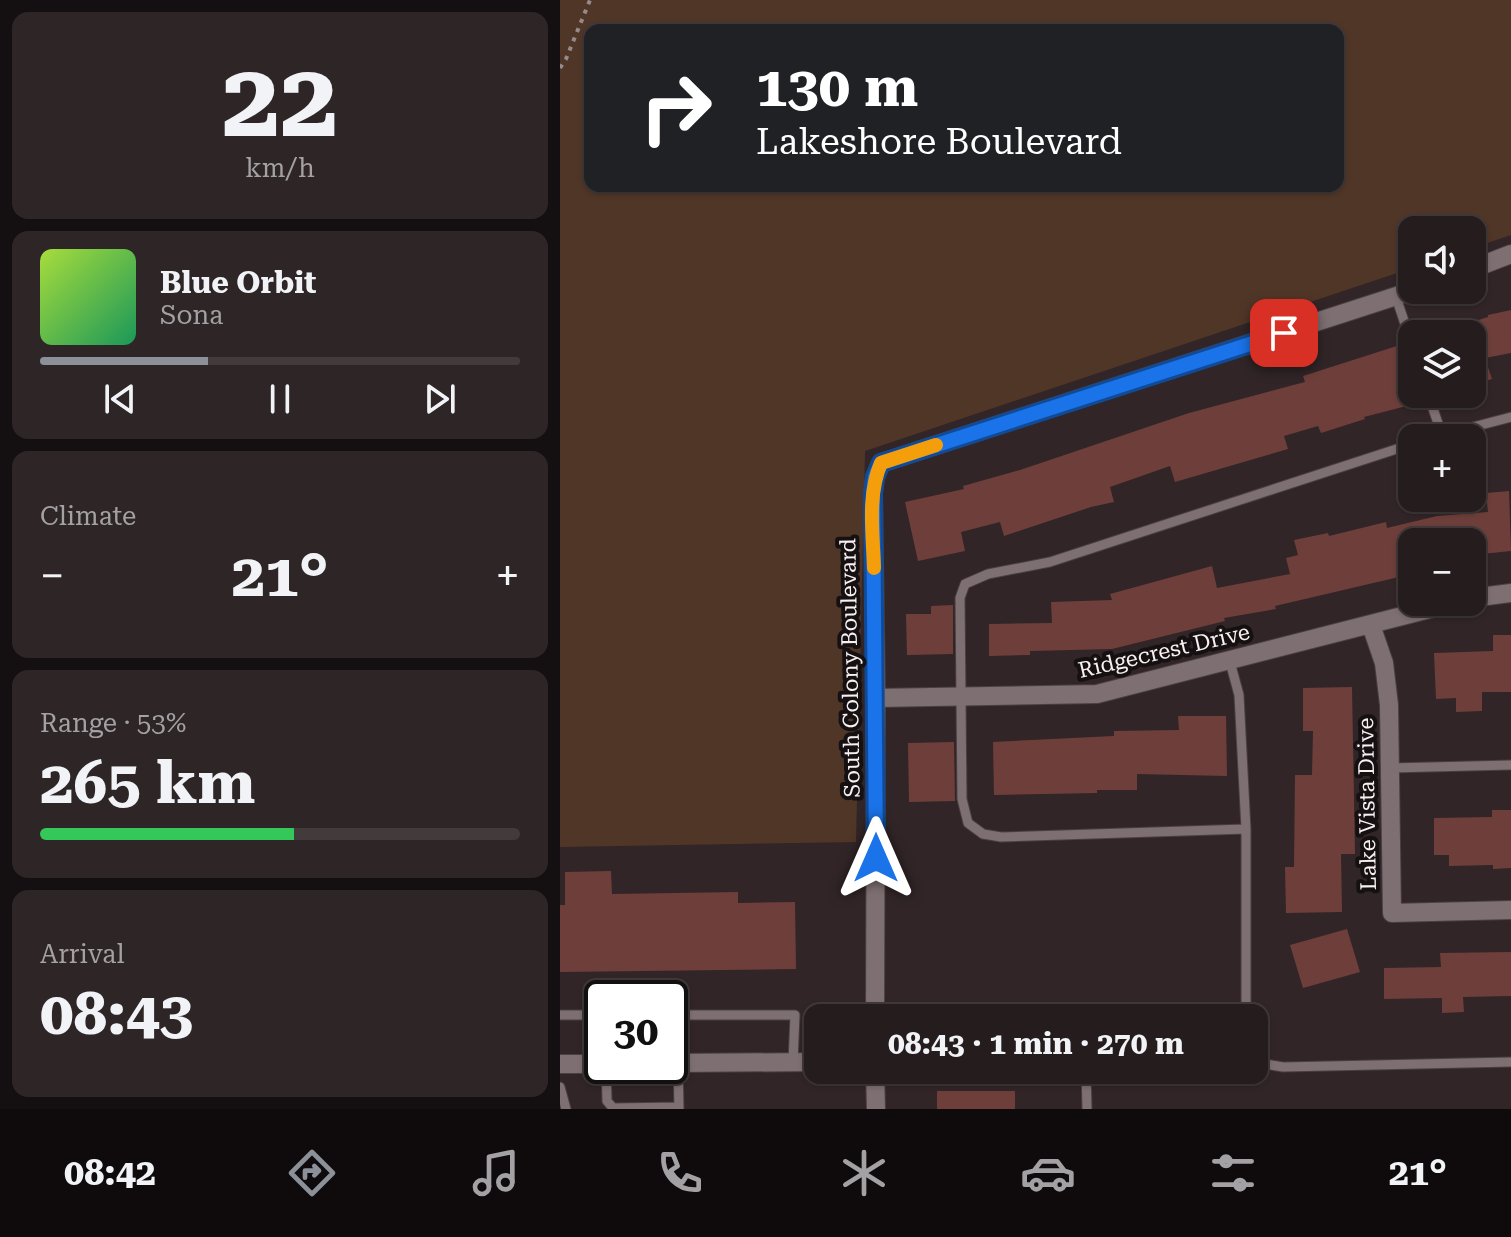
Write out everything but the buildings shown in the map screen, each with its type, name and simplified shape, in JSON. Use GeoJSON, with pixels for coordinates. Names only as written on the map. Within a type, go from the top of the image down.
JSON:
{"type":"FeatureCollection","features":[{"type":"Feature","properties":{"kind":"street"},"geometry":{"type":"LineString","coordinates":[[1486,264],[1511,254]]}},
{"type":"Feature","properties":{"kind":"street","name":"South Colony Boulevard"},"geometry":{"type":"LineString","coordinates":[[875,1004],[873,493],[881,463],[1396,297]]}},
{"type":"Feature","properties":{"kind":"street"},"geometry":{"type":"LineString","coordinates":[[1486,596],[1511,593]]}},
{"type":"Feature","properties":{"kind":"street","name":"Ridgecrest Drive"},"geometry":{"type":"LineString","coordinates":[[876,698],[1068,697],[1097,694],[1405,616]]}},
{"type":"Feature","properties":{"kind":"street","name":"Lake Vista Drive"},"geometry":{"type":"LineString","coordinates":[[1371,625],[1386,677],[1389,705],[1392,913],[1511,910]]}},
{"type":"Feature","properties":{"kind":"street"},"geometry":{"type":"LineString","coordinates":[[688,1063],[804,1062]]}},
{"type":"Feature","properties":{"kind":"street"},"geometry":{"type":"LineString","coordinates":[[560,1064],[584,1065]]}},
{"type":"Feature","properties":{"kind":"street"},"geometry":{"type":"LineString","coordinates":[[875,1084],[876,1109]]}},
{"type":"Feature","properties":{"kind":"lane"},"geometry":{"type":"LineString","coordinates":[[1396,297],[1404,320]]}},
{"type":"Feature","properties":{"kind":"lane"},"geometry":{"type":"LineString","coordinates":[[1483,424],[1511,417]]}},
{"type":"Feature","properties":{"kind":"lane"},"geometry":{"type":"LineString","coordinates":[[1246,829],[1001,837],[983,834],[968,823],[962,799],[960,696],[960,598],[965,584],[988,574],[1050,562],[1398,449]]}},
{"type":"Feature","properties":{"kind":"lane"},"geometry":{"type":"LineString","coordinates":[[1230,662],[1239,695],[1246,829],[1246,1004]]}},
{"type":"Feature","properties":{"kind":"lane"},"geometry":{"type":"LineString","coordinates":[[1390,768],[1511,765]]}},
{"type":"Feature","properties":{"kind":"lane"},"geometry":{"type":"LineString","coordinates":[[560,1015],[584,1015]]}},
{"type":"Feature","properties":{"kind":"lane"},"geometry":{"type":"LineString","coordinates":[[688,1015],[795,1015],[793,1062]]}},
{"type":"Feature","properties":{"kind":"lane"},"geometry":{"type":"LineString","coordinates":[[1268,1064],[1283,1067],[1511,1062]]}},
{"type":"Feature","properties":{"kind":"lane"},"geometry":{"type":"LineString","coordinates":[[606,1084],[610,1107],[679,1108],[676,1084]]}},
{"type":"Feature","properties":{"kind":"lane"},"geometry":{"type":"LineString","coordinates":[[1086,1084],[1087,1109]]}},
{"type":"Feature","properties":{"kind":"lane"},"geometry":{"type":"LineString","coordinates":[[560,1087],[566,1109]]}},
{"type":"Feature","properties":{"kind":"path"},"geometry":{"type":"LineString","coordinates":[[560,68],[590,0]]}},
{"type":"Feature","properties":{"kind":"shaded area"},"geometry":{"type":"Polygon","coordinates":[[[560,0],[1511,0],[1511,235],[1486,243],[1486,216],[1398,216],[1398,273],[865,451],[856,842],[560,847],[560,0]]]}},
{"type":"Feature","properties":{"kind":"slow traffic"},"geometry":{"type":"LineString","coordinates":[[874,568],[873,493],[881,463],[936,445]]}},
{"type":"Feature","properties":{"kind":"route"},"geometry":{"type":"LineString","coordinates":[[876,858],[873,493],[881,463],[1284,333]]}}]}
